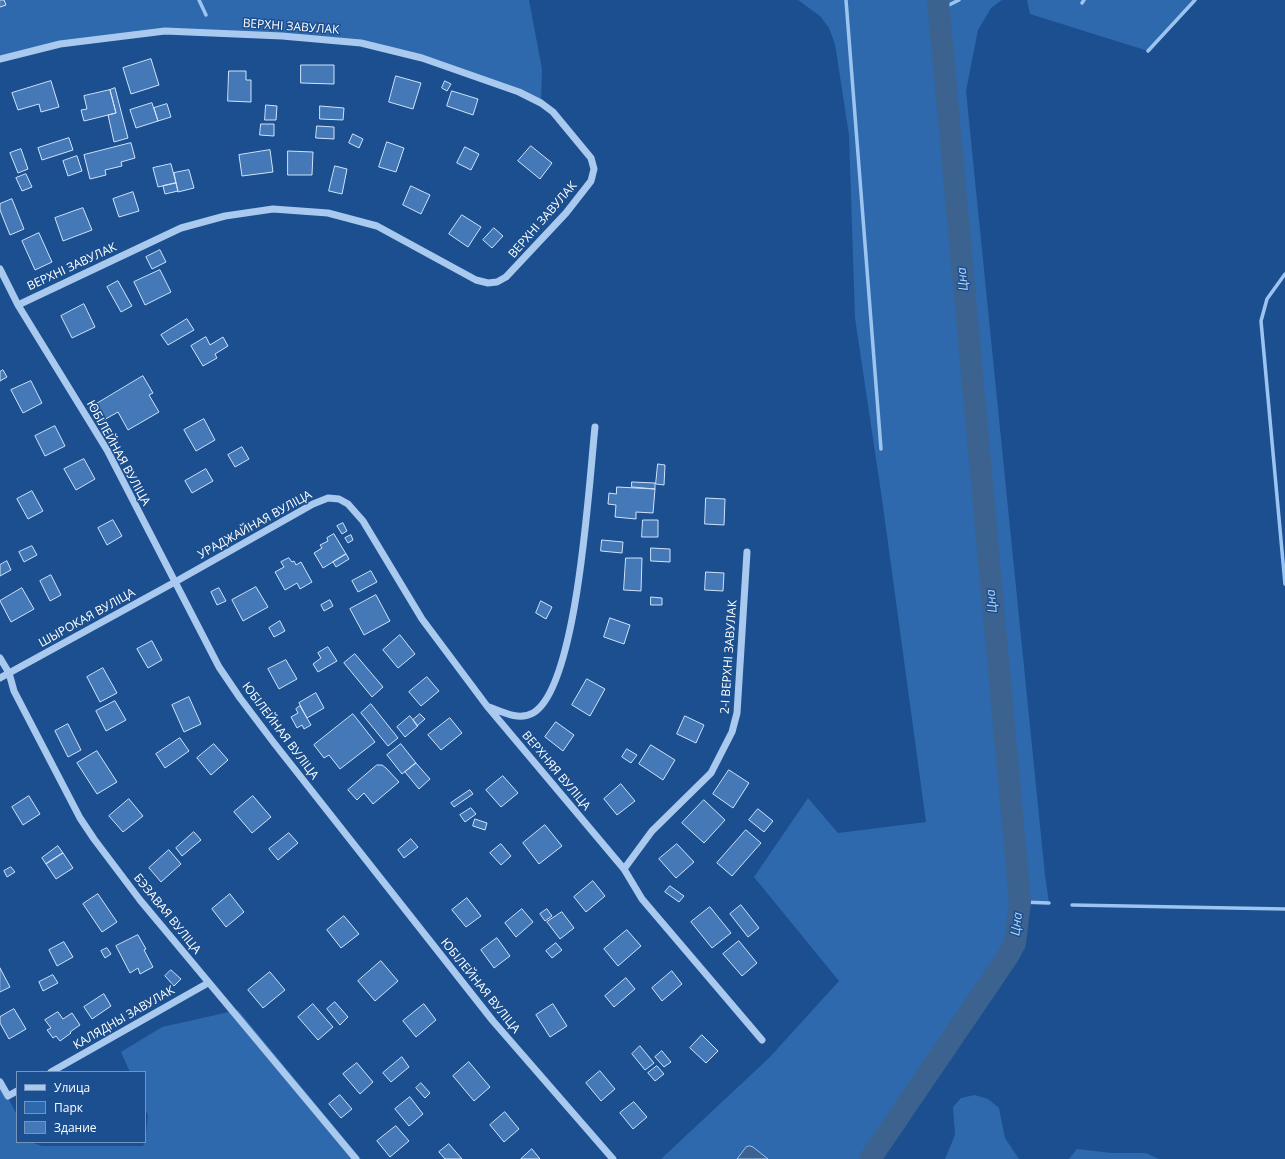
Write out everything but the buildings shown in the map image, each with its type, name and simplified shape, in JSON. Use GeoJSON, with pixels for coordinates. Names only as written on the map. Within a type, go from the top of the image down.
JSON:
{"type":"FeatureCollection","features":[{"type":"Feature","properties":{"kind":"street","name":"ВЕРХНІ ЗАВУЛАК"},"geometry":{"type":"LineString","coordinates":[[0,59],[60,44],[165,31],[282,36],[361,43],[422,58],[492,82],[541,103],[553,112],[591,158],[594,170],[591,181],[566,213],[518,266],[506,278],[497,282],[488,283],[476,280],[378,226],[328,213],[273,209],[225,216],[181,228],[18,305]]}},
{"type":"Feature","properties":{"kind":"street","name":"ЮБІЛЕЙНАЯ ВУЛІЦА"},"geometry":{"type":"LineString","coordinates":[[0,269],[18,305],[107,450],[220,667],[240,698],[493,1021],[613,1159]]}},
{"type":"Feature","properties":{"kind":"street"},"geometry":{"type":"LineString","coordinates":[[487,706],[507,714],[519,716],[531,714],[540,707],[554,686],[565,648],[580,574],[595,427]]}},
{"type":"Feature","properties":{"kind":"street","name":"УРАДЖАЙНАЯ ВУЛІЦА"},"geometry":{"type":"LineString","coordinates":[[175,582],[313,504],[328,498],[339,499],[348,504]]}},
{"type":"Feature","properties":{"kind":"street","name":"ВЕРХНЯЯ ВУЛІЦА"},"geometry":{"type":"LineString","coordinates":[[348,504],[363,521],[422,619],[487,706],[624,869],[642,899],[762,1040]]}},
{"type":"Feature","properties":{"kind":"street","name":"2-І ВЕРХНІ ЗАВУЛАК"},"geometry":{"type":"LineString","coordinates":[[624,869],[652,831],[711,773],[732,732],[737,713],[747,552]]}},
{"type":"Feature","properties":{"kind":"street","name":"ШЫРОКАЯ ВУЛІЦА"},"geometry":{"type":"LineString","coordinates":[[0,678],[175,582]]}},
{"type":"Feature","properties":{"kind":"street","name":"БЭЗАВАЯ ВУЛІЦА"},"geometry":{"type":"LineString","coordinates":[[0,658],[9,673],[14,691],[80,818],[94,839],[140,900],[356,1159]]}},
{"type":"Feature","properties":{"kind":"street","name":"КАЛЯДНЫ ЗАВУЛАК"},"geometry":{"type":"LineString","coordinates":[[53,1071],[208,983]]}},
{"type":"Feature","properties":{"kind":"street"},"geometry":{"type":"LineString","coordinates":[[0,1082],[8,1096],[16,1092]]}},
{"type":"Feature","properties":{"kind":"green space"},"geometry":{"type":"Polygon","coordinates":[[[0,0],[529,0],[542,69],[541,103],[492,82],[361,43],[165,31],[60,44],[0,59],[0,0]]]}},
{"type":"Feature","properties":{"kind":"green space"},"geometry":{"type":"Polygon","coordinates":[[[798,0],[1002,0],[991,8],[978,30],[966,91],[1049,903],[1020,902],[1015,943],[1008,956],[870,1159],[661,1159],[769,1058],[839,981],[754,877],[808,798],[838,833],[926,822],[882,499],[855,318],[849,135],[835,44],[829,28],[820,16],[798,0]]]}},
{"type":"Feature","properties":{"kind":"green space"},"geometry":{"type":"Polygon","coordinates":[[[1027,0],[1194,0],[1148,51],[1030,14],[1027,0]]]}},
{"type":"Feature","properties":{"kind":"green space"},"geometry":{"type":"Polygon","coordinates":[[[238,1010],[361,1159],[0,1159],[0,1082],[16,1113],[16,1143],[34,1143],[42,1146],[143,1146],[146,1143],[148,1115],[146,1111],[146,1071],[130,1071],[121,1052],[162,1027],[238,1010]]]}},
{"type":"Feature","properties":{"kind":"green space"},"geometry":{"type":"Polygon","coordinates":[[[975,1095],[988,1099],[999,1108],[1005,1138],[1019,1159],[945,1159],[955,1135],[953,1107],[961,1098],[975,1095]]]}},
{"type":"Feature","properties":{"kind":"green space"},"geometry":{"type":"Polygon","coordinates":[[[1077,1149],[1112,1153],[1146,1153],[1159,1159],[1069,1159],[1077,1149]]]}},
{"type":"Feature","properties":{"kind":"shaded area"},"geometry":{"type":"Polygon","coordinates":[[[750,1146],[768,1159],[737,1159],[746,1147],[750,1146]]]}},
{"type":"Feature","properties":{"kind":"waterway"},"geometry":{"type":"LineString","coordinates":[[199,0],[206,15]]}},
{"type":"Feature","properties":{"kind":"waterway"},"geometry":{"type":"LineString","coordinates":[[846,0],[881,449]]}},
{"type":"Feature","properties":{"kind":"waterway","name":"Цна"},"geometry":{"type":"LineString","coordinates":[[870,1159],[1008,956],[1015,943],[1020,902],[938,0]]}},
{"type":"Feature","properties":{"kind":"waterway"},"geometry":{"type":"LineString","coordinates":[[939,6],[949,5],[959,0]]}},
{"type":"Feature","properties":{"kind":"waterway"},"geometry":{"type":"LineString","coordinates":[[1148,51],[1195,0]]}},
{"type":"Feature","properties":{"kind":"waterway"},"geometry":{"type":"LineString","coordinates":[[1285,274],[1267,299],[1261,321],[1285,584]]}},
{"type":"Feature","properties":{"kind":"waterway"},"geometry":{"type":"LineString","coordinates":[[1020,902],[1049,903]]}},
{"type":"Feature","properties":{"kind":"waterway"},"geometry":{"type":"LineString","coordinates":[[1072,905],[1285,909]]}}]}
